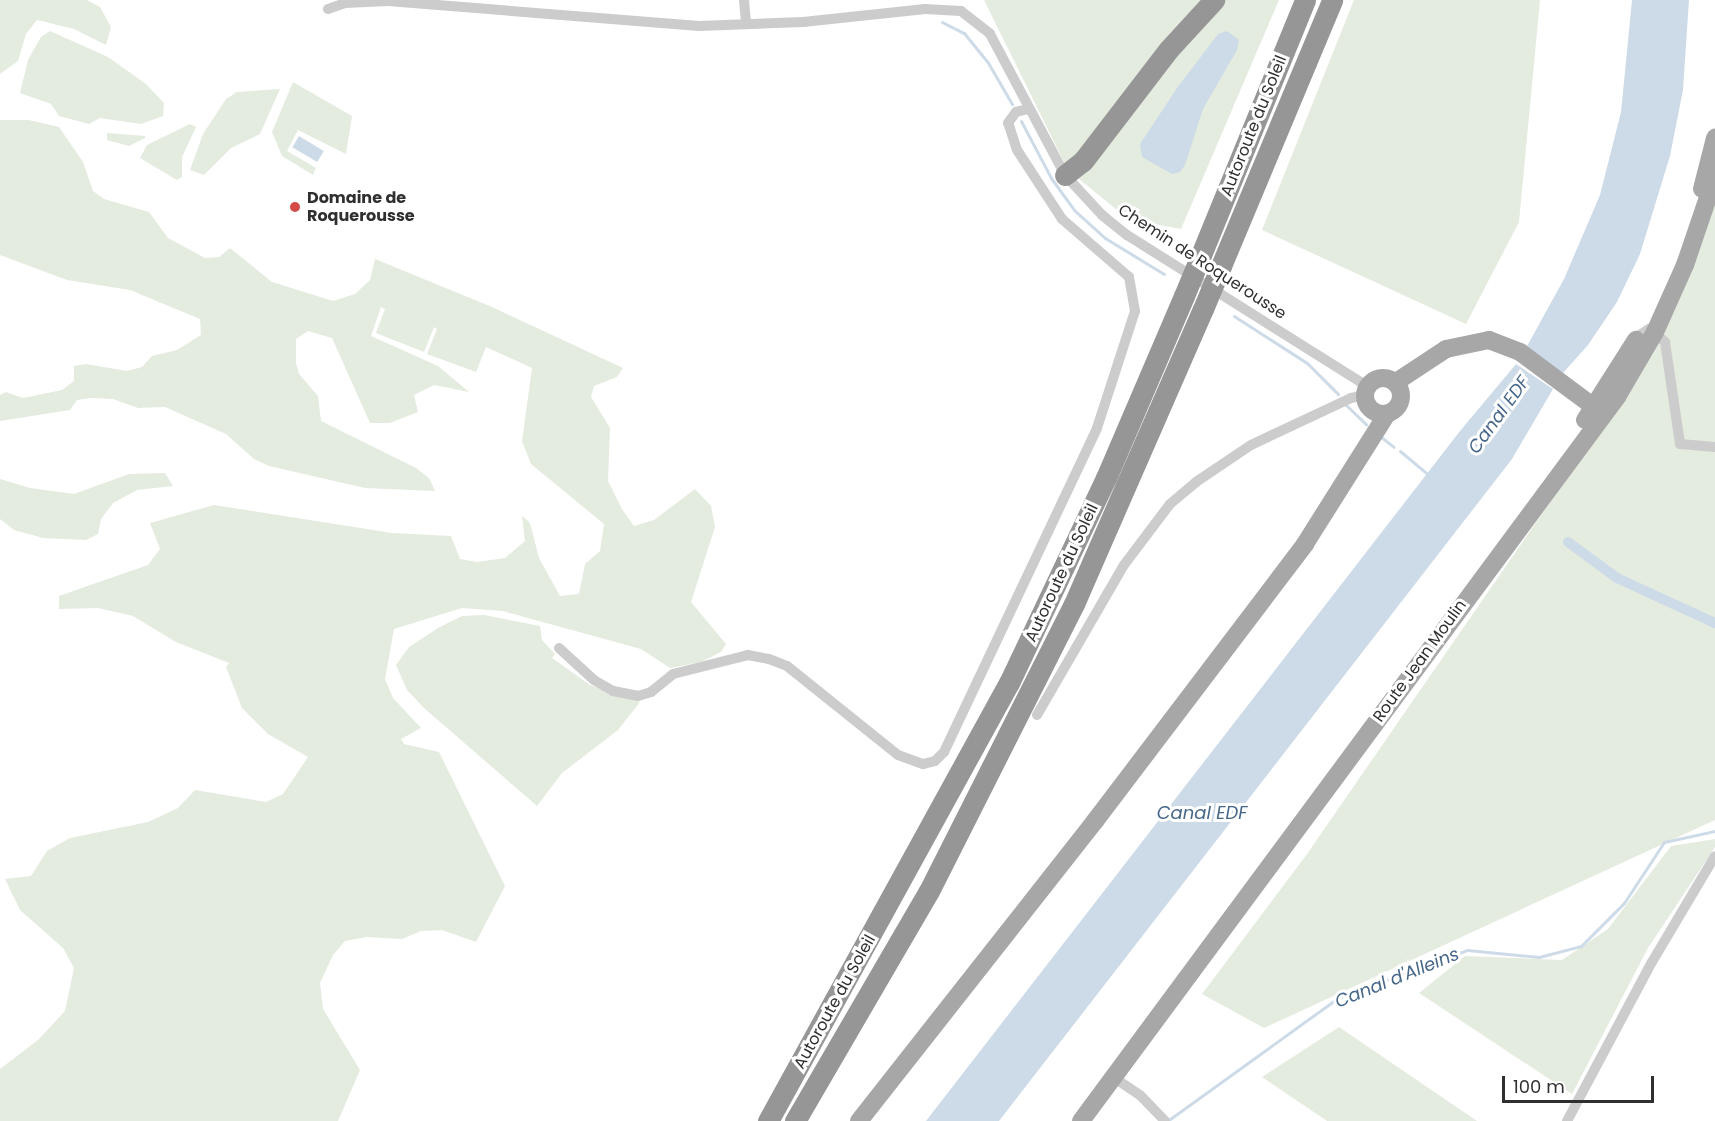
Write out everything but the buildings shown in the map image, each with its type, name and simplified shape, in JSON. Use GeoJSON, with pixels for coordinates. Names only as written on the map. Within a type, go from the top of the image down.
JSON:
{"type":"FeatureCollection","features":[{"type":"Feature","properties":{"kind":"highway"},"geometry":{"type":"LineString","coordinates":[[1065,175],[1083,161],[1170,49],[1214,0]]}},
{"type":"Feature","properties":{"kind":"highway","name":"Autoroute du Soleil"},"geometry":{"type":"LineString","coordinates":[[768,1121],[1009,683],[1106,478],[1184,296],[1305,0]]}},
{"type":"Feature","properties":{"kind":"highway","name":"Autoroute du Soleil"},"geometry":{"type":"LineString","coordinates":[[795,1121],[929,891],[1064,626],[1203,309],[1332,0]]}},
{"type":"Feature","properties":{"kind":"main road","name":"Route Jean Moulin"},"geometry":{"type":"LineString","coordinates":[[1648,332],[1705,179],[1715,138]]}},
{"type":"Feature","properties":{"kind":"main road","name":"Route Jean Moulin"},"geometry":{"type":"LineString","coordinates":[[1081,1121],[1466,598],[1567,465],[1648,332],[1685,265],[1715,177]]}},
{"type":"Feature","properties":{"kind":"main road"},"geometry":{"type":"LineString","coordinates":[[1396,382],[1424,361],[1464,343],[1489,340],[1520,352],[1564,384],[1604,401],[1466,598]]}},
{"type":"Feature","properties":{"kind":"main road"},"geometry":{"type":"LineString","coordinates":[[859,1121],[1103,812],[1305,544],[1379,418],[1400,403],[1401,392],[1396,382],[1380,378],[1366,391],[1379,418]]}},
{"type":"Feature","properties":{"kind":"street"},"geometry":{"type":"LineString","coordinates":[[744,0],[746,24]]}},
{"type":"Feature","properties":{"kind":"street","name":"Chemin de Roquerousse"},"geometry":{"type":"LineString","coordinates":[[328,9],[345,3],[388,1],[664,24],[746,24],[925,9],[961,11],[990,34],[1065,175],[1102,215],[1127,235],[1366,391]]}},
{"type":"Feature","properties":{"kind":"street"},"geometry":{"type":"LineString","coordinates":[[559,648],[594,680],[613,691],[638,696],[651,692],[672,674],[748,655],[769,658],[787,666],[898,755],[923,764],[935,761],[944,752],[1097,428],[1136,312],[1129,277],[1062,219],[1017,150],[1008,123],[1016,112],[1028,109]]}},
{"type":"Feature","properties":{"kind":"street"},"geometry":{"type":"LineString","coordinates":[[1648,332],[1665,342],[1677,439],[1685,447],[1715,447]]}},
{"type":"Feature","properties":{"kind":"street"},"geometry":{"type":"LineString","coordinates":[[1037,715],[1124,565],[1170,504],[1236,454],[1366,391]]}},
{"type":"Feature","properties":{"kind":"street"},"geometry":{"type":"LineString","coordinates":[[1567,1121],[1652,962],[1715,856]]}},
{"type":"Feature","properties":{"kind":"street"},"geometry":{"type":"LineString","coordinates":[[1113,1077],[1140,1095],[1165,1121]]}},
{"type":"Feature","properties":{"kind":"shaded area"},"geometry":{"type":"Polygon","coordinates":[[[0,0],[87,0],[100,7],[111,27],[106,45],[74,29],[37,20],[26,34],[18,61],[0,74],[0,0]]]}},
{"type":"Feature","properties":{"kind":"shaded area"},"geometry":{"type":"Polygon","coordinates":[[[984,0],[1279,0],[1181,229],[1128,219],[1068,170],[984,0]]]}},
{"type":"Feature","properties":{"kind":"shaded area"},"geometry":{"type":"Polygon","coordinates":[[[1354,0],[1540,0],[1519,222],[1466,324],[1262,230],[1354,0]]]}},
{"type":"Feature","properties":{"kind":"shaded area"},"geometry":{"type":"Polygon","coordinates":[[[50,31],[108,57],[146,84],[164,103],[163,116],[141,124],[100,118],[89,124],[59,116],[51,104],[20,93],[28,60],[41,37],[50,31]]]}},
{"type":"Feature","properties":{"kind":"shaded area"},"geometry":{"type":"Polygon","coordinates":[[[293,82],[352,116],[346,154],[298,130],[287,151],[316,168],[313,175],[282,156],[272,132],[293,82]]]}},
{"type":"Feature","properties":{"kind":"shaded area"},"geometry":{"type":"Polygon","coordinates":[[[280,89],[260,134],[231,148],[204,175],[190,170],[203,134],[226,99],[237,92],[280,89]]]}},
{"type":"Feature","properties":{"kind":"shaded area"},"geometry":{"type":"Polygon","coordinates":[[[0,120],[29,120],[59,127],[83,162],[93,191],[104,199],[149,212],[168,238],[205,258],[219,257],[230,248],[272,282],[333,301],[355,294],[370,280],[375,259],[492,307],[623,368],[617,377],[594,386],[591,397],[610,428],[608,481],[622,509],[634,526],[654,520],[695,489],[711,506],[715,527],[691,602],[726,644],[721,652],[701,662],[670,668],[641,649],[503,611],[462,608],[394,629],[385,679],[393,698],[421,728],[401,739],[404,744],[439,752],[505,886],[476,942],[442,930],[421,931],[402,939],[367,937],[345,941],[333,955],[320,983],[323,1009],[360,1070],[338,1121],[0,1121],[0,1069],[38,1040],[65,1011],[74,968],[63,948],[20,910],[5,879],[31,876],[47,851],[70,838],[148,822],[178,808],[195,790],[266,802],[283,794],[308,757],[268,734],[242,708],[226,667],[229,663],[176,642],[133,616],[98,608],[59,609],[59,596],[148,565],[160,549],[150,523],[214,505],[392,533],[451,536],[460,559],[477,562],[505,558],[525,541],[522,516],[530,523],[539,558],[560,596],[579,594],[585,564],[600,551],[604,524],[531,464],[522,441],[532,368],[486,347],[476,372],[427,354],[437,329],[434,327],[424,352],[376,333],[385,309],[381,307],[371,336],[438,366],[469,392],[434,385],[414,395],[418,412],[390,423],[370,423],[332,338],[308,331],[296,339],[296,363],[299,374],[318,396],[321,421],[416,468],[429,478],[435,491],[365,488],[269,466],[254,459],[226,434],[165,407],[138,408],[113,399],[91,398],[77,400],[70,410],[0,421],[0,395],[6,392],[23,398],[62,390],[74,381],[74,366],[86,364],[127,371],[142,367],[152,356],[177,350],[201,335],[200,319],[130,290],[67,280],[0,255],[0,120]]]}},
{"type":"Feature","properties":{"kind":"shaded area"},"geometry":{"type":"Polygon","coordinates":[[[190,124],[196,127],[182,157],[182,177],[177,180],[140,158],[147,145],[190,124]]]}},
{"type":"Feature","properties":{"kind":"shaded area"},"geometry":{"type":"Polygon","coordinates":[[[107,133],[145,136],[145,138],[129,146],[107,140],[107,133]]]}},
{"type":"Feature","properties":{"kind":"shaded area"},"geometry":{"type":"Polygon","coordinates":[[[1715,200],[1715,820],[1264,1028],[1202,994],[1307,854],[1602,427],[1715,200]]]}},
{"type":"Feature","properties":{"kind":"shaded area"},"geometry":{"type":"Polygon","coordinates":[[[165,473],[173,486],[137,490],[113,503],[101,519],[98,534],[86,540],[43,538],[14,530],[0,519],[0,479],[30,488],[74,494],[129,474],[165,473]]]}},
{"type":"Feature","properties":{"kind":"shaded area"},"geometry":{"type":"Polygon","coordinates":[[[484,615],[540,626],[542,640],[555,654],[552,658],[590,685],[640,702],[618,730],[562,773],[537,806],[424,708],[407,690],[396,665],[409,647],[438,628],[462,616],[484,615]]]}},
{"type":"Feature","properties":{"kind":"shaded area"},"geometry":{"type":"Polygon","coordinates":[[[1715,839],[1715,847],[1648,948],[1572,1094],[1419,993],[1465,956],[1562,960],[1608,929],[1671,846],[1715,839]]]}},
{"type":"Feature","properties":{"kind":"shaded area"},"geometry":{"type":"Polygon","coordinates":[[[1339,1027],[1477,1121],[1327,1121],[1262,1077],[1339,1027]]]}},
{"type":"Feature","properties":{"kind":"water","name":"Canal EDF"},"geometry":{"type":"Polygon","coordinates":[[[1632,0],[1689,0],[1683,90],[1670,156],[1640,254],[1617,302],[1588,345],[1563,373],[1526,348],[1564,279],[1600,195],[1621,112],[1632,0]]]}},
{"type":"Feature","properties":{"kind":"water"},"geometry":{"type":"Polygon","coordinates":[[[1227,31],[1239,40],[1237,50],[1203,109],[1185,165],[1180,172],[1172,174],[1142,157],[1140,144],[1177,88],[1218,34],[1227,31]]]}},
{"type":"Feature","properties":{"kind":"water"},"geometry":{"type":"Polygon","coordinates":[[[299,136],[324,151],[317,162],[292,147],[299,136]]]}},
{"type":"Feature","properties":{"kind":"water","name":"Canal EDF"},"geometry":{"type":"Polygon","coordinates":[[[1516,364],[1553,389],[1512,459],[999,1121],[926,1121],[1460,431],[1516,364]]]}},
{"type":"Feature","properties":{"kind":"waterway"},"geometry":{"type":"LineString","coordinates":[[942,22],[964,33],[987,61],[1012,104]]}},
{"type":"Feature","properties":{"kind":"waterway"},"geometry":{"type":"LineString","coordinates":[[1021,121],[1051,178],[1074,210],[1105,238],[1164,274]]}},
{"type":"Feature","properties":{"kind":"waterway"},"geometry":{"type":"LineString","coordinates":[[1234,316],[1307,363],[1338,394]]}},
{"type":"Feature","properties":{"kind":"waterway"},"geometry":{"type":"LineString","coordinates":[[1346,405],[1366,424]]}},
{"type":"Feature","properties":{"kind":"waterway"},"geometry":{"type":"LineString","coordinates":[[1381,437],[1394,447]]}},
{"type":"Feature","properties":{"kind":"waterway"},"geometry":{"type":"LineString","coordinates":[[1400,451],[1429,475]]}},
{"type":"Feature","properties":{"kind":"waterway"},"geometry":{"type":"LineString","coordinates":[[1568,542],[1617,578],[1715,623]]}},
{"type":"Feature","properties":{"kind":"waterway","name":"Canal d'Alleins"},"geometry":{"type":"LineString","coordinates":[[1170,1119],[1338,998],[1467,950],[1539,957],[1581,946],[1624,903],[1664,842],[1715,831]]}},
{"type":"Feature","properties":{"kind":"place","name":"Domaine de Roquerousse"},"geometry":{"type":"Point","coordinates":[295,207]}}]}
